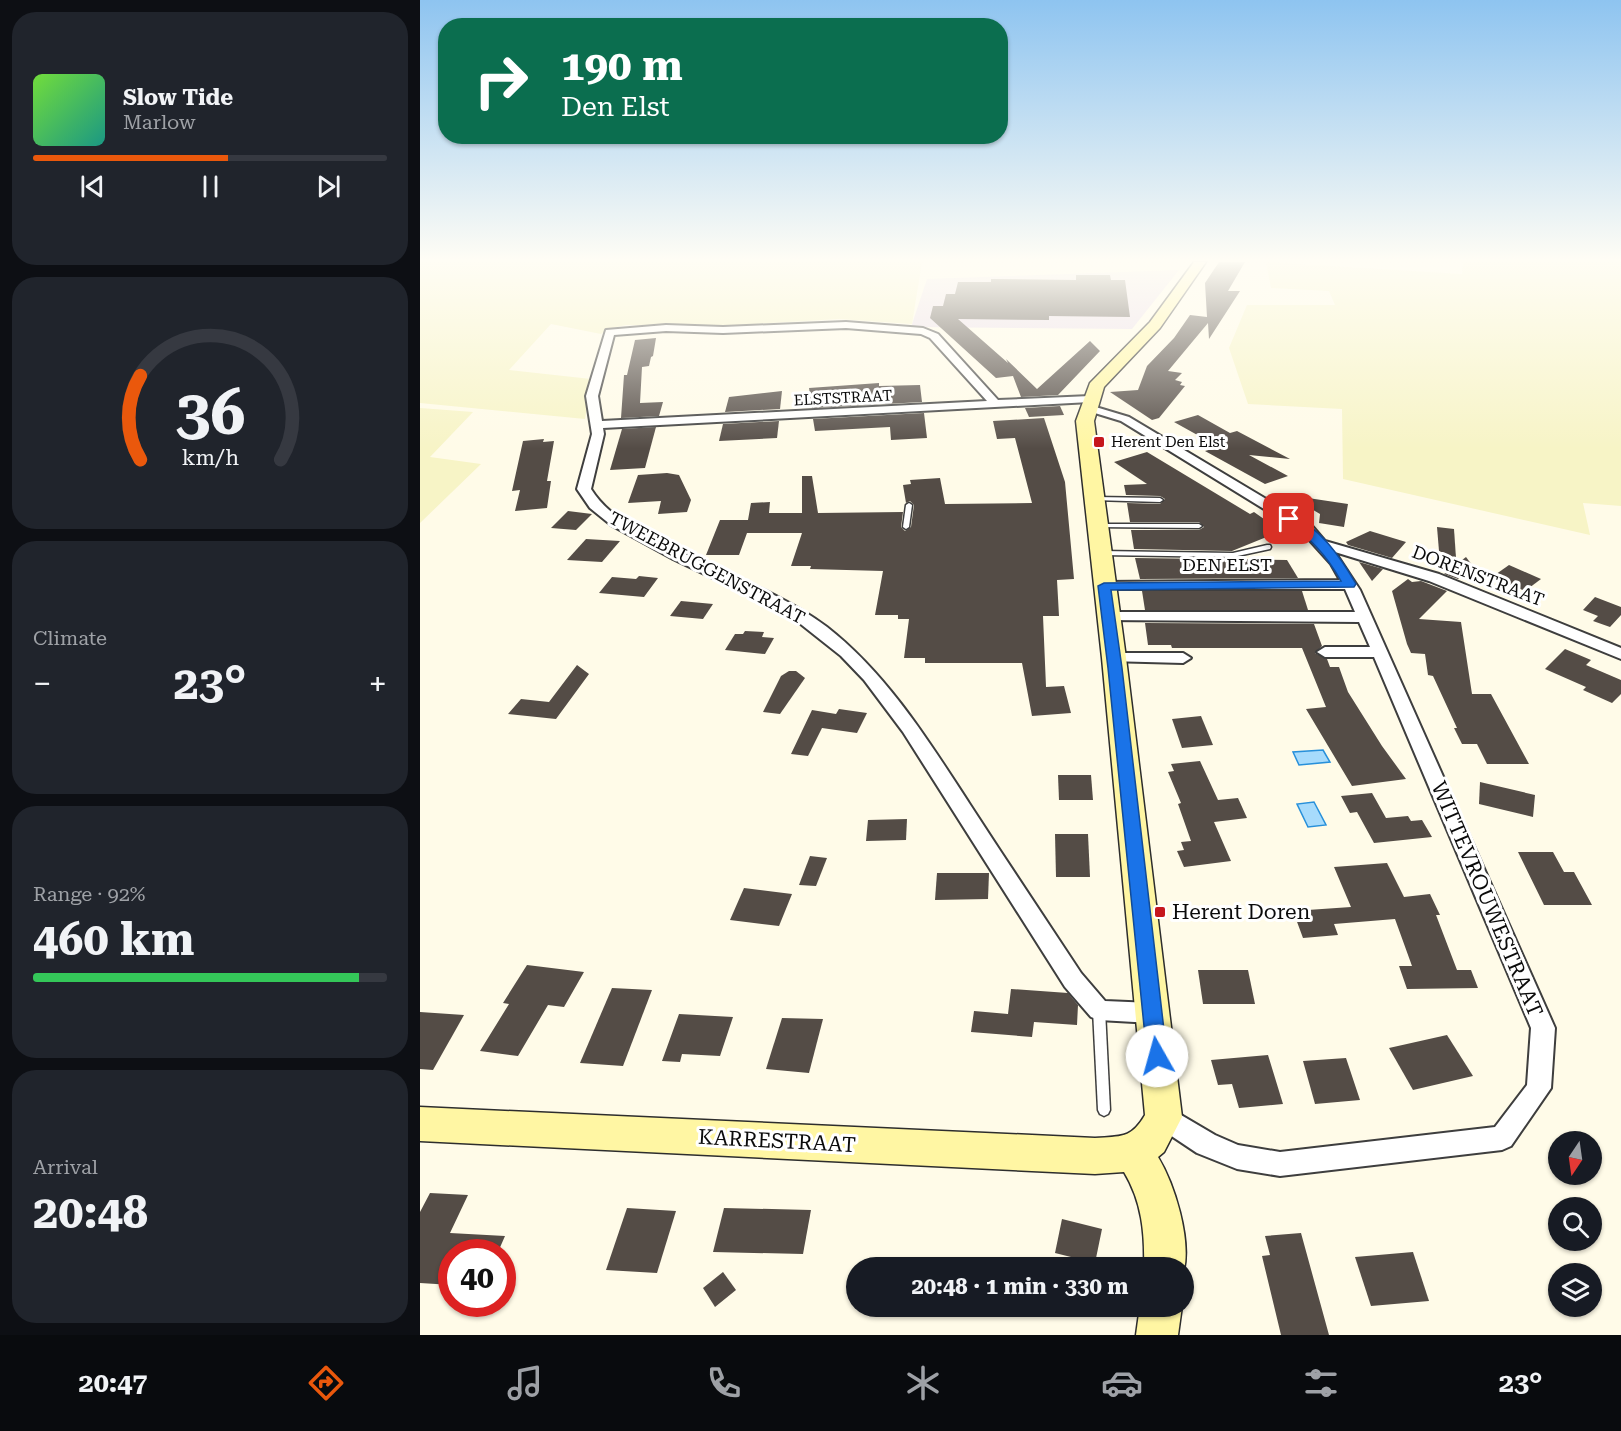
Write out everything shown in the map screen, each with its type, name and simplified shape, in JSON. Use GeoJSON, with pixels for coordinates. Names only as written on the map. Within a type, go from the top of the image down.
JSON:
{"type":"FeatureCollection","features":[{"type":"Feature","properties":{"kind":"street"},"geometry":{"type":"LineString","coordinates":[[1156,324],[1096,386],[1088,410],[1100,553],[1114,658],[1164,1118],[1150,1140],[1134,1153],[1148,1176],[1165,1232],[1164,1257]]}},
{"type":"Feature","properties":{"kind":"street","name":"TWEEBRUGGENSTRAAT"},"geometry":{"type":"LineString","coordinates":[[994,404],[989,395],[934,336],[923,331],[846,326],[723,330],[666,328],[618,330],[610,332],[592,396],[598,425],[584,489],[586,496],[618,523],[664,549],[792,610],[862,668],[900,712],[1072,980],[1099,1010]]}},
{"type":"Feature","properties":{"kind":"street","name":"ELSTSTRAAT"},"geometry":{"type":"LineString","coordinates":[[598,425],[994,404],[1088,410]]}},
{"type":"Feature","properties":{"kind":"street","name":"WITTEVROUWESTRAAT"},"geometry":{"type":"LineString","coordinates":[[1088,410],[1109,422],[1136,426],[1308,530],[1337,562],[1350,584],[1543,1028],[1539,1088],[1502,1138],[1280,1164],[1237,1157],[1206,1144],[1164,1118]]}},
{"type":"Feature","properties":{"kind":"street","name":"DORENSTRAAT"},"geometry":{"type":"LineString","coordinates":[[1318,543],[1355,551],[1451,584],[1621,654]]}},
{"type":"Feature","properties":{"kind":"street","name":"DEN ELST"},"geometry":{"type":"LineString","coordinates":[[1104,586],[1350,584]]}},
{"type":"Feature","properties":{"kind":"street"},"geometry":{"type":"LineString","coordinates":[[1107,617],[1364,617]]}},
{"type":"Feature","properties":{"kind":"street"},"geometry":{"type":"LineString","coordinates":[[1325,652],[1380,652]]}},
{"type":"Feature","properties":{"kind":"street"},"geometry":{"type":"LineString","coordinates":[[1114,658],[1183,658]]}},
{"type":"Feature","properties":{"kind":"street"},"geometry":{"type":"LineString","coordinates":[[1099,1010],[1152,1013]]}},
{"type":"Feature","properties":{"kind":"street","name":"KARRESTRAAT"},"geometry":{"type":"LineString","coordinates":[[420,1124],[1084,1156],[1134,1153]]}},
{"type":"Feature","properties":{"kind":"street"},"geometry":{"type":"LineString","coordinates":[[1157,1335],[1159,1317]]}},
{"type":"Feature","properties":{"kind":"lane"},"geometry":{"type":"LineString","coordinates":[[1095,500],[1160,500]]}},
{"type":"Feature","properties":{"kind":"lane"},"geometry":{"type":"LineString","coordinates":[[906,527],[909,505]]}},
{"type":"Feature","properties":{"kind":"lane"},"geometry":{"type":"LineString","coordinates":[[1098,526],[1199,526]]}},
{"type":"Feature","properties":{"kind":"lane","name":"DEN ELST"},"geometry":{"type":"LineString","coordinates":[[1100,553],[1233,555],[1268,547]]}},
{"type":"Feature","properties":{"kind":"lane"},"geometry":{"type":"LineString","coordinates":[[1099,1010],[1104,1110]]}},
{"type":"Feature","properties":{"kind":"shaded area"},"geometry":{"type":"Polygon","coordinates":[[[420,324],[551,324],[509,370],[591,379],[585,419],[420,403],[420,324]]]}},
{"type":"Feature","properties":{"kind":"shaded area"},"geometry":{"type":"Polygon","coordinates":[[[552,324],[750,324],[626,325],[608,329],[601,334],[552,324]]]}},
{"type":"Feature","properties":{"kind":"shaded area"},"geometry":{"type":"Polygon","coordinates":[[[912,324],[1136,324],[1132,329],[913,327],[912,324]]]}},
{"type":"Feature","properties":{"kind":"shaded area"},"geometry":{"type":"Polygon","coordinates":[[[1239,324],[1621,324],[1621,506],[1583,503],[1590,535],[1343,479],[1342,409],[1248,404],[1229,348],[1239,324]]]}},
{"type":"Feature","properties":{"kind":"shaded area"},"geometry":{"type":"Polygon","coordinates":[[[420,408],[473,412],[430,457],[481,464],[420,523],[420,408]]]}},
{"type":"Feature","properties":{"kind":"water"},"geometry":{"type":"Polygon","coordinates":[[[1323,750],[1330,762],[1299,765],[1293,752],[1323,750]]]}},
{"type":"Feature","properties":{"kind":"water"},"geometry":{"type":"Polygon","coordinates":[[[1314,802],[1326,825],[1308,827],[1297,804],[1314,802]]]}},
{"type":"Feature","properties":{"kind":"building"},"geometry":{"type":"Polygon","coordinates":[[[937,324],[964,324],[1008,363],[1006,359],[1037,389],[1090,341],[1100,351],[1058,395],[1021,397],[1013,376],[996,378],[937,324]]]}},
{"type":"Feature","properties":{"kind":"building"},"geometry":{"type":"Polygon","coordinates":[[[1184,324],[1207,324],[1168,371],[1182,373],[1175,380],[1182,382],[1180,385],[1185,386],[1159,418],[1152,420],[1110,392],[1138,390],[1147,366],[1174,338],[1184,324]]]}},
{"type":"Feature","properties":{"kind":"building"},"geometry":{"type":"Polygon","coordinates":[[[1208,324],[1218,324],[1209,339],[1208,324]]]}},
{"type":"Feature","properties":{"kind":"building"},"geometry":{"type":"Polygon","coordinates":[[[656,338],[649,366],[642,367],[640,403],[663,402],[659,416],[621,418],[624,375],[627,375],[635,340],[656,338]]]}},
{"type":"Feature","properties":{"kind":"building"},"geometry":{"type":"Polygon","coordinates":[[[879,383],[879,386],[920,385],[922,402],[812,408],[809,388],[879,383]]]}},
{"type":"Feature","properties":{"kind":"building"},"geometry":{"type":"Polygon","coordinates":[[[782,391],[780,409],[725,412],[729,397],[782,391]]]}},
{"type":"Feature","properties":{"kind":"building"},"geometry":{"type":"Polygon","coordinates":[[[1060,406],[1064,415],[1029,417],[1025,408],[1060,406]]]}},
{"type":"Feature","properties":{"kind":"building"},"geometry":{"type":"Polygon","coordinates":[[[924,413],[927,438],[891,440],[890,427],[815,431],[813,419],[924,413]]]}},
{"type":"Feature","properties":{"kind":"building"},"geometry":{"type":"Polygon","coordinates":[[[1198,415],[1230,433],[1237,431],[1290,459],[1249,455],[1288,476],[1265,484],[1205,451],[1219,447],[1174,422],[1198,415]]]}},
{"type":"Feature","properties":{"kind":"building"},"geometry":{"type":"Polygon","coordinates":[[[1044,418],[1065,482],[1074,579],[1057,580],[1059,616],[1043,616],[1046,687],[1064,686],[1071,713],[1032,716],[1022,663],[925,663],[925,658],[904,658],[909,619],[898,619],[898,615],[875,615],[883,571],[810,569],[811,566],[791,566],[802,533],[747,533],[739,555],[706,555],[720,520],[748,520],[751,503],[770,502],[769,513],[802,513],[802,476],[812,476],[818,513],[903,512],[901,527],[905,531],[911,527],[914,505],[910,501],[906,503],[903,485],[911,484],[910,480],[940,478],[945,504],[1032,503],[1015,438],[997,439],[993,421],[1044,418]]]}},
{"type":"Feature","properties":{"kind":"building"},"geometry":{"type":"Polygon","coordinates":[[[779,421],[777,438],[719,441],[723,424],[779,421]]]}},
{"type":"Feature","properties":{"kind":"building"},"geometry":{"type":"Polygon","coordinates":[[[656,427],[645,468],[610,470],[622,429],[656,427]]]}},
{"type":"Feature","properties":{"kind":"building"},"geometry":{"type":"Polygon","coordinates":[[[544,439],[543,442],[554,441],[547,481],[551,481],[547,508],[515,511],[520,490],[512,491],[523,441],[544,439]]]}},
{"type":"Feature","properties":{"kind":"building"},"geometry":{"type":"Polygon","coordinates":[[[1147,452],[1250,514],[1254,512],[1281,531],[1232,551],[1134,549],[1131,530],[1199,530],[1204,527],[1199,522],[1130,522],[1127,503],[1160,504],[1165,499],[1160,496],[1126,495],[1124,485],[1147,484],[1114,462],[1147,452]]]}},
{"type":"Feature","properties":{"kind":"building"},"geometry":{"type":"Polygon","coordinates":[[[667,473],[679,475],[691,500],[687,512],[658,514],[661,501],[628,503],[638,475],[667,473]]]}},
{"type":"Feature","properties":{"kind":"building"},"geometry":{"type":"Polygon","coordinates":[[[1288,495],[1348,504],[1344,527],[1319,523],[1320,514],[1288,495]]]}},
{"type":"Feature","properties":{"kind":"building"},"geometry":{"type":"Polygon","coordinates":[[[568,511],[592,514],[576,530],[551,528],[568,511]]]}},
{"type":"Feature","properties":{"kind":"building"},"geometry":{"type":"Polygon","coordinates":[[[1437,527],[1454,529],[1456,558],[1439,551],[1437,527]]]}},
{"type":"Feature","properties":{"kind":"building"},"geometry":{"type":"Polygon","coordinates":[[[1370,531],[1406,542],[1392,558],[1348,545],[1346,542],[1370,531]]]}},
{"type":"Feature","properties":{"kind":"building"},"geometry":{"type":"Polygon","coordinates":[[[586,539],[620,541],[602,562],[567,560],[586,539]]]}},
{"type":"Feature","properties":{"kind":"building"},"geometry":{"type":"Polygon","coordinates":[[[1466,557],[1472,565],[1458,579],[1444,574],[1466,557]]]}},
{"type":"Feature","properties":{"kind":"building"},"geometry":{"type":"Polygon","coordinates":[[[1135,558],[1287,560],[1298,578],[1140,579],[1135,558]]]}},
{"type":"Feature","properties":{"kind":"building"},"geometry":{"type":"Polygon","coordinates":[[[1359,562],[1383,569],[1372,581],[1359,562]]]}},
{"type":"Feature","properties":{"kind":"building"},"geometry":{"type":"Polygon","coordinates":[[[1509,565],[1541,579],[1525,591],[1492,577],[1509,565]]]}},
{"type":"Feature","properties":{"kind":"building"},"geometry":{"type":"Polygon","coordinates":[[[639,576],[658,578],[644,597],[599,593],[612,577],[636,579],[639,576]]]}},
{"type":"Feature","properties":{"kind":"building"},"geometry":{"type":"Polygon","coordinates":[[[1408,579],[1412,582],[1421,581],[1447,591],[1419,619],[1461,622],[1472,694],[1491,694],[1529,764],[1487,764],[1477,744],[1462,744],[1433,676],[1428,675],[1425,654],[1411,653],[1407,644],[1392,591],[1408,579]]]}},
{"type":"Feature","properties":{"kind":"building"},"geometry":{"type":"Polygon","coordinates":[[[1142,591],[1302,591],[1308,610],[1145,610],[1142,591]]]}},
{"type":"Feature","properties":{"kind":"building"},"geometry":{"type":"Polygon","coordinates":[[[1595,597],[1621,607],[1621,615],[1610,627],[1593,621],[1598,616],[1583,610],[1595,597]]]}},
{"type":"Feature","properties":{"kind":"building"},"geometry":{"type":"Polygon","coordinates":[[[681,601],[713,604],[703,619],[670,616],[681,601]]]}},
{"type":"Feature","properties":{"kind":"building"},"geometry":{"type":"Polygon","coordinates":[[[1145,623],[1314,624],[1322,646],[1315,653],[1327,659],[1330,667],[1339,667],[1348,692],[1406,779],[1352,786],[1306,709],[1326,707],[1302,648],[1172,648],[1171,645],[1148,645],[1145,623]]]}},
{"type":"Feature","properties":{"kind":"building"},"geometry":{"type":"Polygon","coordinates":[[[745,631],[764,632],[762,637],[774,638],[765,654],[725,650],[735,634],[743,634],[745,631]]]}},
{"type":"Feature","properties":{"kind":"building"},"geometry":{"type":"Polygon","coordinates":[[[1565,649],[1591,660],[1586,665],[1621,680],[1621,694],[1612,703],[1583,690],[1586,687],[1545,669],[1565,649]]]}},
{"type":"Feature","properties":{"kind":"building"},"geometry":{"type":"Polygon","coordinates":[[[577,665],[589,674],[556,719],[508,714],[521,699],[549,702],[577,665]]]}},
{"type":"Feature","properties":{"kind":"building"},"geometry":{"type":"Polygon","coordinates":[[[789,671],[796,671],[805,678],[780,714],[763,712],[781,676],[789,671]]]}},
{"type":"Feature","properties":{"kind":"building"},"geometry":{"type":"Polygon","coordinates":[[[839,709],[867,713],[857,733],[822,728],[808,756],[791,754],[812,710],[836,714],[839,709]]]}},
{"type":"Feature","properties":{"kind":"building"},"geometry":{"type":"Polygon","coordinates":[[[1201,716],[1213,745],[1182,748],[1172,719],[1201,716]]]}},
{"type":"Feature","properties":{"kind":"building"},"geometry":{"type":"Polygon","coordinates":[[[1200,761],[1218,800],[1238,798],[1247,818],[1214,822],[1231,861],[1184,867],[1177,851],[1184,850],[1181,842],[1191,841],[1178,804],[1181,803],[1168,772],[1174,771],[1171,764],[1200,761]]]}},
{"type":"Feature","properties":{"kind":"building"},"geometry":{"type":"Polygon","coordinates":[[[1058,775],[1091,775],[1093,800],[1059,800],[1058,775]]]}},
{"type":"Feature","properties":{"kind":"building"},"geometry":{"type":"Polygon","coordinates":[[[1480,782],[1535,795],[1533,817],[1479,804],[1480,782]]]}},
{"type":"Feature","properties":{"kind":"building"},"geometry":{"type":"Polygon","coordinates":[[[1372,793],[1386,818],[1408,816],[1411,821],[1422,820],[1432,837],[1374,843],[1357,812],[1350,813],[1341,796],[1372,793]]]}},
{"type":"Feature","properties":{"kind":"building"},"geometry":{"type":"Polygon","coordinates":[[[907,819],[906,840],[866,841],[868,820],[907,819]]]}},
{"type":"Feature","properties":{"kind":"building"},"geometry":{"type":"Polygon","coordinates":[[[1055,834],[1088,834],[1090,877],[1056,877],[1055,834]]]}},
{"type":"Feature","properties":{"kind":"building"},"geometry":{"type":"Polygon","coordinates":[[[1518,852],[1553,852],[1564,872],[1574,872],[1592,905],[1544,905],[1518,852]]]}},
{"type":"Feature","properties":{"kind":"building"},"geometry":{"type":"Polygon","coordinates":[[[810,856],[827,858],[816,886],[799,885],[810,856]]]}},
{"type":"Feature","properties":{"kind":"building"},"geometry":{"type":"Polygon","coordinates":[[[1387,863],[1404,897],[1430,894],[1440,915],[1436,915],[1457,970],[1471,970],[1478,988],[1407,989],[1399,966],[1412,966],[1395,919],[1334,924],[1338,935],[1303,938],[1293,911],[1351,907],[1334,867],[1387,863]]]}},
{"type":"Feature","properties":{"kind":"building"},"geometry":{"type":"Polygon","coordinates":[[[937,873],[989,873],[988,899],[935,900],[937,873]]]}},
{"type":"Feature","properties":{"kind":"building"},"geometry":{"type":"Polygon","coordinates":[[[744,888],[792,894],[779,926],[730,920],[744,888]]]}},
{"type":"Feature","properties":{"kind":"building"},"geometry":{"type":"Polygon","coordinates":[[[527,965],[584,972],[564,1007],[548,1005],[518,1056],[480,1051],[509,1004],[503,1003],[527,965]]]}},
{"type":"Feature","properties":{"kind":"building"},"geometry":{"type":"Polygon","coordinates":[[[1198,970],[1248,970],[1255,1004],[1203,1004],[1198,970]]]}},
{"type":"Feature","properties":{"kind":"building"},"geometry":{"type":"Polygon","coordinates":[[[612,988],[652,990],[623,1066],[580,1063],[612,988]]]}},
{"type":"Feature","properties":{"kind":"building"},"geometry":{"type":"Polygon","coordinates":[[[1011,989],[1068,993],[1078,1005],[1077,1025],[1034,1022],[1032,1037],[971,1032],[974,1011],[1008,1014],[1011,989]]]}},
{"type":"Feature","properties":{"kind":"building"},"geometry":{"type":"Polygon","coordinates":[[[420,1012],[464,1015],[433,1070],[420,1069],[420,1012]]]}},
{"type":"Feature","properties":{"kind":"building"},"geometry":{"type":"Polygon","coordinates":[[[679,1014],[733,1017],[720,1056],[682,1054],[680,1062],[662,1061],[679,1014]]]}},
{"type":"Feature","properties":{"kind":"building"},"geometry":{"type":"Polygon","coordinates":[[[782,1018],[823,1019],[809,1073],[766,1069],[782,1018]]]}},
{"type":"Feature","properties":{"kind":"building"},"geometry":{"type":"Polygon","coordinates":[[[1447,1035],[1473,1076],[1413,1090],[1389,1048],[1447,1035]]]}},
{"type":"Feature","properties":{"kind":"building"},"geometry":{"type":"Polygon","coordinates":[[[1268,1055],[1283,1104],[1239,1108],[1232,1084],[1218,1085],[1211,1060],[1268,1055]]]}},
{"type":"Feature","properties":{"kind":"building"},"geometry":{"type":"Polygon","coordinates":[[[1346,1058],[1360,1100],[1315,1104],[1303,1061],[1346,1058]]]}},
{"type":"Feature","properties":{"kind":"building"},"geometry":{"type":"Polygon","coordinates":[[[430,1193],[468,1195],[450,1233],[505,1236],[504,1239],[438,1239],[438,1284],[420,1283],[420,1212],[430,1193]]]}},
{"type":"Feature","properties":{"kind":"building"},"geometry":{"type":"Polygon","coordinates":[[[627,1208],[676,1211],[657,1273],[606,1270],[627,1208]]]}},
{"type":"Feature","properties":{"kind":"building"},"geometry":{"type":"Polygon","coordinates":[[[724,1208],[811,1210],[803,1254],[713,1252],[724,1208]]]}},
{"type":"Feature","properties":{"kind":"building"},"geometry":{"type":"Polygon","coordinates":[[[1062,1219],[1102,1229],[1096,1257],[1071,1257],[1055,1253],[1062,1219]]]}},
{"type":"Feature","properties":{"kind":"building"},"geometry":{"type":"Polygon","coordinates":[[[1301,1233],[1329,1335],[1281,1335],[1262,1256],[1270,1255],[1265,1236],[1301,1233]]]}},
{"type":"Feature","properties":{"kind":"building"},"geometry":{"type":"Polygon","coordinates":[[[1413,1252],[1429,1301],[1371,1306],[1355,1257],[1413,1252]]]}},
{"type":"Feature","properties":{"kind":"building"},"geometry":{"type":"Polygon","coordinates":[[[723,1272],[736,1290],[715,1307],[703,1288],[723,1272]]]}},
{"type":"Feature","properties":{"kind":"place","name":"Herent Den Elst"},"geometry":{"type":"Point","coordinates":[1099,442]}},
{"type":"Feature","properties":{"kind":"place","name":"Herent Doren"},"geometry":{"type":"Point","coordinates":[1160,912]}},
{"type":"Feature","properties":{"kind":"route"},"geometry":{"type":"LineString","coordinates":[[1157,1056],[1114,658],[1104,586],[1350,584],[1337,562],[1308,530],[1289,519]]}}]}
